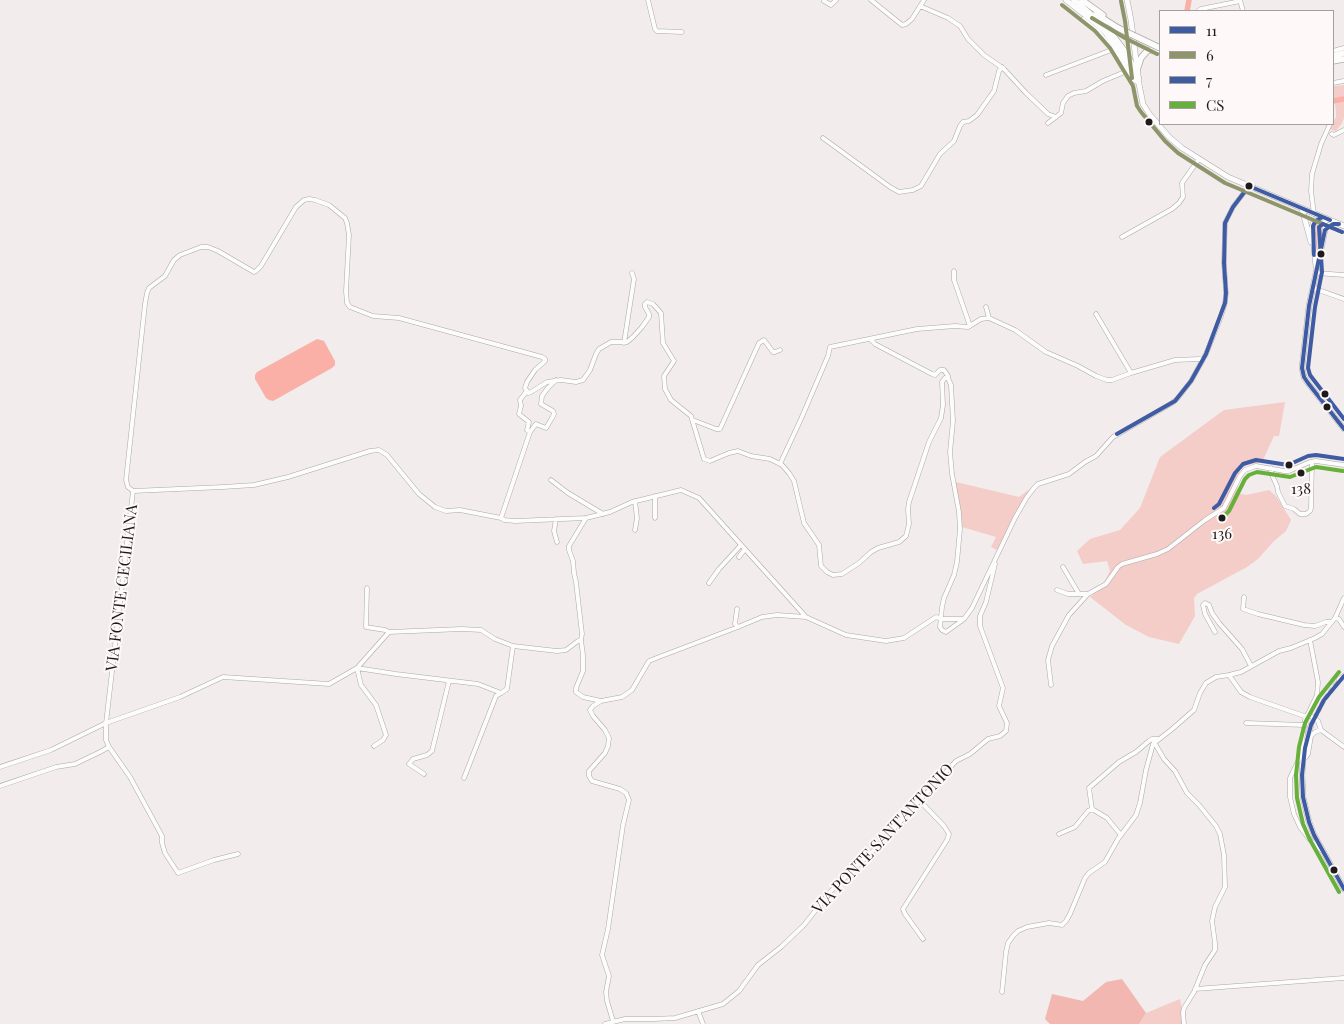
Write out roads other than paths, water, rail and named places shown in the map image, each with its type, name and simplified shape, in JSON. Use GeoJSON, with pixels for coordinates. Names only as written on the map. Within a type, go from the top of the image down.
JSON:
{"type":"FeatureCollection","features":[{"type":"Feature","properties":{"kind":"highway"},"geometry":{"type":"LineString","coordinates":[[1075,0],[1107,28],[1126,52],[1138,80]]}},
{"type":"Feature","properties":{"kind":"highway"},"geometry":{"type":"LineString","coordinates":[[1075,0],[1094,13],[1158,49]]}},
{"type":"Feature","properties":{"kind":"highway"},"geometry":{"type":"LineString","coordinates":[[1082,0],[1119,26],[1159,43]]}},
{"type":"Feature","properties":{"kind":"highway"},"geometry":{"type":"LineString","coordinates":[[1137,70],[1144,54],[1150,50],[1158,49]]}},
{"type":"Feature","properties":{"kind":"main road"},"geometry":{"type":"LineString","coordinates":[[1066,0],[1106,33],[1138,80]]}},
{"type":"Feature","properties":{"kind":"main road"},"geometry":{"type":"LineString","coordinates":[[1127,0],[1143,104],[1159,125]]}},
{"type":"Feature","properties":{"kind":"main road"},"geometry":{"type":"LineString","coordinates":[[1159,125],[1175,142],[1228,177],[1342,225]]}},
{"type":"Feature","properties":{"kind":"main road"},"geometry":{"type":"LineString","coordinates":[[1301,208],[1314,255]]}},
{"type":"Feature","properties":{"kind":"main road"},"geometry":{"type":"LineString","coordinates":[[1316,272],[1313,226],[1315,222],[1323,217]]}},
{"type":"Feature","properties":{"kind":"main road"},"geometry":{"type":"LineString","coordinates":[[1323,217],[1325,230],[1304,343],[1302,371],[1308,383],[1344,429]]}},
{"type":"Feature","properties":{"kind":"main road"},"geometry":{"type":"LineString","coordinates":[[1325,230],[1333,224],[1342,225]]}},
{"type":"Feature","properties":{"kind":"main road"},"geometry":{"type":"LineString","coordinates":[[1311,725],[1304,748],[1303,797],[1309,822],[1344,890]]}},
{"type":"Feature","properties":{"kind":"street"},"geometry":{"type":"LineString","coordinates":[[648,0],[657,31],[682,32]]}},
{"type":"Feature","properties":{"kind":"street"},"geometry":{"type":"LineString","coordinates":[[824,2],[831,5],[836,0]]}},
{"type":"Feature","properties":{"kind":"street"},"geometry":{"type":"LineString","coordinates":[[871,0],[902,24],[906,24],[912,19],[924,0]]}},
{"type":"Feature","properties":{"kind":"street"},"geometry":{"type":"LineString","coordinates":[[1199,10],[1201,8],[1240,1]]}},
{"type":"Feature","properties":{"kind":"street"},"geometry":{"type":"LineString","coordinates":[[920,6],[948,18],[960,26],[968,39],[984,55],[1002,67],[1048,114],[1056,117]]}},
{"type":"Feature","properties":{"kind":"street"},"geometry":{"type":"LineString","coordinates":[[1083,19],[1098,31],[1114,49],[1132,79],[1138,80]]}},
{"type":"Feature","properties":{"kind":"street"},"geometry":{"type":"LineString","coordinates":[[1046,76],[1114,49]]}},
{"type":"Feature","properties":{"kind":"street"},"geometry":{"type":"LineString","coordinates":[[823,138],[890,187],[899,192],[914,190],[921,186],[940,154],[954,141],[963,122],[969,121],[977,115],[994,91],[999,71],[1002,67]]}},
{"type":"Feature","properties":{"kind":"street"},"geometry":{"type":"LineString","coordinates":[[1048,123],[1060,113],[1063,103],[1068,96],[1086,91],[1127,71]]}},
{"type":"Feature","properties":{"kind":"street"},"geometry":{"type":"LineString","coordinates":[[1314,214],[1311,191],[1312,174],[1314,163],[1330,125]]}},
{"type":"Feature","properties":{"kind":"street"},"geometry":{"type":"LineString","coordinates":[[1332,134],[1334,135],[1344,130]]}},
{"type":"Feature","properties":{"kind":"street"},"geometry":{"type":"LineString","coordinates":[[1122,237],[1172,209],[1179,203],[1183,197],[1182,183],[1199,159]]}},
{"type":"Feature","properties":{"kind":"street"},"geometry":{"type":"LineString","coordinates":[[870,339],[875,344],[932,374],[935,375],[942,369],[944,370],[951,385],[953,421],[950,452],[960,529],[957,562],[952,581],[944,598],[941,628],[946,632],[964,619],[972,608],[1015,518],[1034,488],[1046,481],[1069,474],[1096,456],[1113,437],[1172,403],[1191,381],[1202,360],[1225,303],[1225,224],[1233,207],[1249,186]]}},
{"type":"Feature","properties":{"kind":"street"},"geometry":{"type":"LineString","coordinates":[[133,490],[128,486],[126,480],[142,332],[149,288],[165,276],[174,260],[180,255],[201,247],[208,247],[218,251],[254,272],[256,271],[261,266],[296,206],[309,199],[329,205],[345,218],[348,223],[346,291],[347,303],[350,307],[373,316],[399,318],[545,359],[531,375],[526,386],[526,392],[520,400],[519,414],[529,422],[527,430],[530,432]]}},
{"type":"Feature","properties":{"kind":"street"},"geometry":{"type":"LineString","coordinates":[[954,271],[954,280],[970,326]]}},
{"type":"Feature","properties":{"kind":"street"},"geometry":{"type":"LineString","coordinates":[[1316,272],[1344,275]]}},
{"type":"Feature","properties":{"kind":"street"},"geometry":{"type":"LineString","coordinates":[[624,343],[634,279],[632,273]]}},
{"type":"Feature","properties":{"kind":"street"},"geometry":{"type":"LineString","coordinates":[[1313,288],[1344,299]]}},
{"type":"Feature","properties":{"kind":"street"},"geometry":{"type":"LineString","coordinates":[[526,392],[529,393],[543,384],[556,380],[576,382],[583,380],[601,347],[611,342],[624,343],[633,337],[647,320],[648,314],[644,307],[645,304],[647,302],[653,304],[661,313],[663,343],[674,361],[664,376],[665,389],[671,400],[690,414],[703,457],[710,461],[729,452],[738,451],[751,456],[770,459],[780,464],[791,476],[804,523],[819,544],[822,568],[836,575],[842,574],[859,563],[870,552],[899,542],[906,536],[909,524],[909,502],[929,442],[941,418],[943,405],[942,382],[945,378],[948,378]]}},
{"type":"Feature","properties":{"kind":"street"},"geometry":{"type":"LineString","coordinates":[[986,306],[989,318]]}},
{"type":"Feature","properties":{"kind":"street"},"geometry":{"type":"LineString","coordinates":[[1096,314],[1131,373]]}},
{"type":"Feature","properties":{"kind":"street"},"geometry":{"type":"LineString","coordinates":[[780,464],[805,410],[830,347],[916,329],[956,326],[964,328],[981,319],[989,318],[1015,330],[1046,352],[1107,380],[1176,360],[1202,360]]}},
{"type":"Feature","properties":{"kind":"street"},"geometry":{"type":"LineString","coordinates":[[693,420],[720,429],[759,343],[764,340],[773,352],[780,350]]}},
{"type":"Feature","properties":{"kind":"street"},"geometry":{"type":"LineString","coordinates":[[501,518],[530,432],[536,424],[546,428],[554,414],[553,411],[541,404],[542,396],[556,380]]}},
{"type":"Feature","properties":{"kind":"street","name":"VIA FONTE CECILIANA"},"geometry":{"type":"LineString","coordinates":[[109,747],[106,740],[106,723],[133,490],[254,485],[379,450],[387,456],[419,494],[434,507],[446,511],[460,510],[504,520],[586,518],[603,514],[635,501],[681,490],[698,498],[806,617]]}},
{"type":"Feature","properties":{"kind":"street"},"geometry":{"type":"LineString","coordinates":[[1051,685],[1048,660],[1052,646],[1069,615],[1088,594],[1106,584],[1122,564],[1168,549],[1224,508],[1245,470],[1256,466],[1284,472],[1312,462],[1329,462],[1344,465]]}},
{"type":"Feature","properties":{"kind":"street"},"geometry":{"type":"LineString","coordinates":[[1271,468],[1278,492],[1285,506],[1294,509],[1300,514],[1306,514],[1311,508],[1312,462]]}},
{"type":"Feature","properties":{"kind":"street"},"geometry":{"type":"LineString","coordinates":[[551,480],[603,514]]}},
{"type":"Feature","properties":{"kind":"street"},"geometry":{"type":"LineString","coordinates":[[655,518],[656,496]]}},
{"type":"Feature","properties":{"kind":"street"},"geometry":{"type":"LineString","coordinates":[[635,501],[637,518],[635,530]]}},
{"type":"Feature","properties":{"kind":"street"},"geometry":{"type":"LineString","coordinates":[[586,518],[569,546],[574,566],[582,634],[583,672],[576,692],[583,697],[601,701]]}},
{"type":"Feature","properties":{"kind":"street"},"geometry":{"type":"LineString","coordinates":[[556,519],[554,530],[557,542]]}},
{"type":"Feature","properties":{"kind":"street"},"geometry":{"type":"LineString","coordinates":[[709,583],[741,545]]}},
{"type":"Feature","properties":{"kind":"street"},"geometry":{"type":"LineString","coordinates":[[739,557],[745,549]]}},
{"type":"Feature","properties":{"kind":"street","name":"VIA PONTE SANT'ANTONIO"},"geometry":{"type":"LineString","coordinates":[[605,1024],[625,1019],[675,1018],[723,1004],[739,991],[758,965],[787,942],[804,925],[830,892],[876,848],[956,761],[970,754],[988,739],[1000,736],[1006,731],[1007,723],[999,706],[1003,688],[980,626],[980,616],[986,602],[996,560]]}},
{"type":"Feature","properties":{"kind":"street"},"geometry":{"type":"LineString","coordinates":[[1063,567],[1079,594]]}},
{"type":"Feature","properties":{"kind":"street"},"geometry":{"type":"LineString","coordinates":[[367,588],[366,627],[389,632],[481,630],[495,639],[513,646],[557,651],[566,650],[581,640]]}},
{"type":"Feature","properties":{"kind":"street"},"geometry":{"type":"LineString","coordinates":[[1057,590],[1068,594],[1088,594]]}},
{"type":"Feature","properties":{"kind":"street"},"geometry":{"type":"LineString","coordinates":[[1244,597],[1243,609],[1258,614],[1315,626],[1339,619],[1344,627]]}},
{"type":"Feature","properties":{"kind":"street"},"geometry":{"type":"LineString","coordinates":[[1002,992],[1008,943],[1018,931],[1027,927],[1049,923],[1064,924],[1085,878],[1089,873],[1106,862],[1121,835],[1138,811],[1148,763],[1156,741],[1172,730],[1194,710],[1200,692],[1206,683],[1216,677],[1242,672],[1279,651],[1291,648],[1322,634],[1333,620],[1344,598]]}},
{"type":"Feature","properties":{"kind":"street"},"geometry":{"type":"LineString","coordinates":[[1214,632],[1205,614],[1203,605],[1205,603],[1209,605],[1219,624],[1242,649],[1251,666]]}},
{"type":"Feature","properties":{"kind":"street"},"geometry":{"type":"LineString","coordinates":[[737,609],[736,624],[738,628]]}},
{"type":"Feature","properties":{"kind":"street"},"geometry":{"type":"LineString","coordinates":[[613,1021],[606,992],[609,976],[602,955],[608,929],[623,825],[629,800],[626,793],[620,789],[592,781],[589,776],[589,771],[605,753],[609,738],[590,710],[593,706],[601,701],[622,697],[632,690],[649,661],[738,628],[762,617],[777,615],[806,617],[846,635],[886,641],[904,638],[936,617],[942,620],[964,619]]}},
{"type":"Feature","properties":{"kind":"street"},"geometry":{"type":"LineString","coordinates":[[0,767],[51,750],[106,723],[180,697],[223,677],[329,684],[357,668],[389,632]]}},
{"type":"Feature","properties":{"kind":"street"},"geometry":{"type":"LineString","coordinates":[[1310,640],[1318,682],[1317,695],[1307,715],[1300,757],[1290,778],[1290,803],[1304,832],[1323,852]]}},
{"type":"Feature","properties":{"kind":"street"},"geometry":{"type":"LineString","coordinates":[[464,778],[496,696],[507,689],[513,646]]}},
{"type":"Feature","properties":{"kind":"street"},"geometry":{"type":"LineString","coordinates":[[357,668],[478,684],[501,693]]}},
{"type":"Feature","properties":{"kind":"street"},"geometry":{"type":"LineString","coordinates":[[357,668],[361,685],[376,705],[386,735],[383,740],[374,746]]}},
{"type":"Feature","properties":{"kind":"street"},"geometry":{"type":"LineString","coordinates":[[1229,675],[1241,692],[1250,697],[1307,715],[1318,721],[1322,730],[1344,747]]}},
{"type":"Feature","properties":{"kind":"street"},"geometry":{"type":"LineString","coordinates":[[424,774],[409,764],[413,759],[427,755],[432,751],[449,680]]}},
{"type":"Feature","properties":{"kind":"street"},"geometry":{"type":"LineString","coordinates":[[1246,723],[1304,725]]}},
{"type":"Feature","properties":{"kind":"street"},"geometry":{"type":"LineString","coordinates":[[1303,759],[1308,754],[1311,736],[1315,732],[1322,730]]}},
{"type":"Feature","properties":{"kind":"street"},"geometry":{"type":"LineString","coordinates":[[1092,809],[1089,788],[1119,762],[1136,752],[1152,739],[1156,741]]}},
{"type":"Feature","properties":{"kind":"street"},"geometry":{"type":"LineString","coordinates":[[1156,741],[1164,759],[1175,771],[1187,794],[1199,805],[1216,826],[1220,834],[1222,846],[1225,887],[1215,907],[1212,921],[1216,943],[1215,950],[1205,965],[1195,990],[1184,1008],[1184,1024]]}},
{"type":"Feature","properties":{"kind":"street"},"geometry":{"type":"LineString","coordinates":[[0,786],[56,767],[75,764],[109,747],[130,777],[162,836],[165,853],[178,873],[214,860],[238,854]]}},
{"type":"Feature","properties":{"kind":"street"},"geometry":{"type":"LineString","coordinates":[[920,801],[944,826],[949,834],[903,909],[922,939]]}},
{"type":"Feature","properties":{"kind":"street"},"geometry":{"type":"LineString","coordinates":[[1059,834],[1075,827],[1088,811],[1092,809]]}},
{"type":"Feature","properties":{"kind":"street"},"geometry":{"type":"LineString","coordinates":[[1092,809],[1107,818],[1121,835]]}},
{"type":"Feature","properties":{"kind":"street"},"geometry":{"type":"LineString","coordinates":[[1195,990],[1344,978]]}},
{"type":"Feature","properties":{"kind":"street"},"geometry":{"type":"LineString","coordinates":[[698,1011],[703,1024]]}},
{"type":"Feature","properties":{"kind":"waterway"},"geometry":{"type":"LineString","coordinates":[[1187,10],[1189,0]]}},
{"type":"Feature","properties":{"kind":"waterway"},"geometry":{"type":"LineString","coordinates":[[1334,101],[1344,99]]}},
{"type":"Feature","properties":{"kind":"tunnel"},"geometry":{"type":"LineString","coordinates":[[1311,725],[1324,700],[1339,680]]}},
{"type":"Feature","properties":{"kind":"place","name":"138"},"geometry":{"type":"Point","coordinates":[1301,473]}},
{"type":"Feature","properties":{"kind":"place","name":"136"},"geometry":{"type":"Point","coordinates":[1222,518]}}]}
